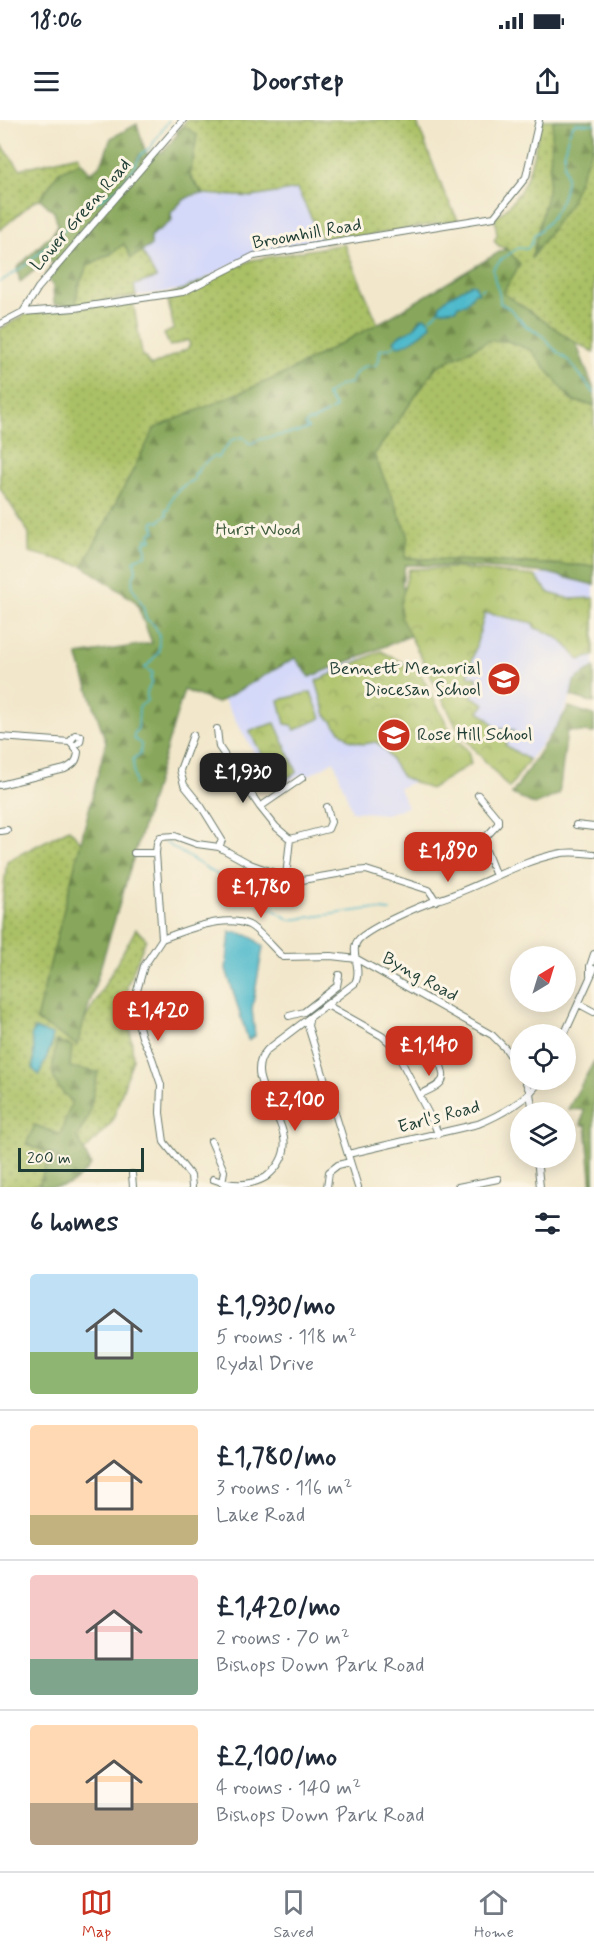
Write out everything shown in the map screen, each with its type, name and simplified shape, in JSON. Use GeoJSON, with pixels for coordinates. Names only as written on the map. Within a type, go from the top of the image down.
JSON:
{"type":"FeatureCollection","features":[{"type":"Feature","properties":{"kind":"street","name":"Lower Green Road"},"geometry":{"type":"LineString","coordinates":[[0,324],[23,312],[38,288],[183,120]]}},
{"type":"Feature","properties":{"kind":"street","name":"Broomhill Road"},"geometry":{"type":"LineString","coordinates":[[23,312],[75,308],[183,292],[254,256],[494,217],[526,177],[539,120]]}},
{"type":"Feature","properties":{"kind":"street"},"geometry":{"type":"LineString","coordinates":[[217,729],[219,747],[260,807],[276,827],[290,839]]}},
{"type":"Feature","properties":{"kind":"street"},"geometry":{"type":"LineString","coordinates":[[193,735],[180,770],[184,784],[222,840],[219,847]]}},
{"type":"Feature","properties":{"kind":"street"},"geometry":{"type":"LineString","coordinates":[[0,737],[73,744],[78,752],[77,760],[65,769],[0,785]]}},
{"type":"Feature","properties":{"kind":"street"},"geometry":{"type":"LineString","coordinates":[[260,807],[302,778]]}},
{"type":"Feature","properties":{"kind":"street"},"geometry":{"type":"LineString","coordinates":[[478,795],[498,819],[498,824],[483,843],[496,876]]}},
{"type":"Feature","properties":{"kind":"street"},"geometry":{"type":"LineString","coordinates":[[290,839],[328,829],[331,822],[327,807]]}},
{"type":"Feature","properties":{"kind":"street"},"geometry":{"type":"LineString","coordinates":[[576,825],[594,826]]}},
{"type":"Feature","properties":{"kind":"street"},"geometry":{"type":"LineString","coordinates":[[162,939],[156,854],[160,837],[175,836],[196,844],[219,847],[250,864],[286,877],[302,880],[366,870],[429,890],[436,901]]}},
{"type":"Feature","properties":{"kind":"street"},"geometry":{"type":"LineString","coordinates":[[286,877],[290,839]]}},
{"type":"Feature","properties":{"kind":"street"},"geometry":{"type":"LineString","coordinates":[[213,1179],[236,1186],[252,1184],[268,1175],[282,1159],[283,1132],[266,1095],[258,1065],[267,1050],[309,1020],[357,980],[359,972],[356,944],[366,934],[431,902],[556,854],[571,852],[594,854]]}},
{"type":"Feature","properties":{"kind":"street"},"geometry":{"type":"LineString","coordinates":[[134,853],[156,854]]}},
{"type":"Feature","properties":{"kind":"street"},"geometry":{"type":"LineString","coordinates":[[192,1184],[187,1170],[172,1155],[164,1142],[160,1113],[161,1085],[142,1037],[133,1005],[144,966],[162,939],[191,928],[230,921],[249,925],[283,957],[331,956],[357,959]]}},
{"type":"Feature","properties":{"kind":"street"},"geometry":{"type":"LineString","coordinates":[[569,1024],[592,972],[590,966],[594,954]]}},
{"type":"Feature","properties":{"kind":"street","name":"Byng Road"},"geometry":{"type":"LineString","coordinates":[[357,959],[492,1035],[510,1054]]}},
{"type":"Feature","properties":{"kind":"street"},"geometry":{"type":"LineString","coordinates":[[289,1016],[301,1014],[337,986],[339,975]]}},
{"type":"Feature","properties":{"kind":"street"},"geometry":{"type":"LineString","coordinates":[[579,1004],[594,1012]]}},
{"type":"Feature","properties":{"kind":"street"},"geometry":{"type":"LineString","coordinates":[[312,1005],[319,1012]]}},
{"type":"Feature","properties":{"kind":"street"},"geometry":{"type":"LineString","coordinates":[[327,1005],[390,1043],[438,1134]]}},
{"type":"Feature","properties":{"kind":"street"},"geometry":{"type":"LineString","coordinates":[[309,1020],[308,1026],[358,1187]]}},
{"type":"Feature","properties":{"kind":"street"},"geometry":{"type":"LineString","coordinates":[[419,1095],[438,1086],[444,1078],[444,1070],[436,1056]]}},
{"type":"Feature","properties":{"kind":"street"},"geometry":{"type":"LineString","coordinates":[[529,1090],[531,1102]]}},
{"type":"Feature","properties":{"kind":"street","name":"Earl's Road"},"geometry":{"type":"LineString","coordinates":[[349,1158],[485,1121],[530,1093]]}},
{"type":"Feature","properties":{"kind":"street"},"geometry":{"type":"LineString","coordinates":[[211,1142],[224,1171],[222,1183]]}},
{"type":"Feature","properties":{"kind":"street"},"geometry":{"type":"LineString","coordinates":[[327,1187],[329,1172],[349,1158]]}},
{"type":"Feature","properties":{"kind":"street"},"geometry":{"type":"LineString","coordinates":[[538,1168],[540,1187]]}},
{"type":"Feature","properties":{"kind":"street"},"geometry":{"type":"LineString","coordinates":[[132,1174],[133,1187]]}},
{"type":"Feature","properties":{"kind":"street"},"geometry":{"type":"LineString","coordinates":[[458,1187],[498,1179]]}},
{"type":"Feature","properties":{"kind":"shaded area"},"geometry":{"type":"Polygon","coordinates":[[[297,189],[322,243],[254,253],[184,289],[136,296],[133,285],[156,278],[142,251],[151,246],[150,236],[172,221],[171,213],[186,198],[195,193],[253,197],[297,189]]]}},
{"type":"Feature","properties":{"kind":"shaded area","name":"Bennett Memorial Diocesan School"},"geometry":{"type":"Polygon","coordinates":[[[456,568],[535,576],[548,573],[594,586],[594,667],[574,681],[571,696],[558,724],[509,788],[460,733],[401,618],[409,569],[456,568]]]}},
{"type":"Feature","properties":{"kind":"shaded area","name":"Rose Hill School"},"geometry":{"type":"Polygon","coordinates":[[[381,651],[419,671],[449,728],[468,751],[471,764],[430,789],[414,782],[399,788],[407,807],[386,814],[352,811],[334,761],[308,776],[299,775],[275,789],[220,693],[296,658],[311,677],[381,651]]]}},
{"type":"Feature","properties":{"kind":"green space"},"geometry":{"type":"Polygon","coordinates":[[[187,120],[416,120],[443,190],[458,220],[324,243],[297,189],[253,197],[203,194],[190,176],[197,135],[176,132],[187,120]]]}},
{"type":"Feature","properties":{"kind":"green space"},"geometry":{"type":"Polygon","coordinates":[[[543,120],[591,120],[594,123],[594,352],[576,343],[503,293],[506,248],[494,241],[497,235],[495,218],[522,188],[543,120]]]}},
{"type":"Feature","properties":{"kind":"green space"},"geometry":{"type":"Polygon","coordinates":[[[555,120],[594,120],[594,143],[570,203],[531,259],[548,191],[555,120]]]}},
{"type":"Feature","properties":{"kind":"green space"},"geometry":{"type":"Polygon","coordinates":[[[137,124],[146,154],[163,152],[184,126],[197,135],[190,176],[203,194],[189,197],[177,206],[171,213],[172,221],[151,236],[151,246],[131,258],[124,244],[88,265],[78,287],[76,305],[54,304],[53,286],[45,276],[53,264],[49,259],[20,282],[17,268],[53,233],[58,225],[54,212],[40,199],[59,172],[81,162],[90,172],[99,166],[111,138],[137,124]]]}},
{"type":"Feature","properties":{"kind":"green space"},"geometry":{"type":"Polygon","coordinates":[[[0,143],[20,169],[78,155],[81,162],[59,172],[40,199],[33,202],[0,230],[0,143]]]}},
{"type":"Feature","properties":{"kind":"green space"},"geometry":{"type":"Polygon","coordinates":[[[124,243],[131,258],[142,251],[156,278],[134,285],[136,296],[76,305],[78,287],[88,265],[112,253],[124,243]]]}},
{"type":"Feature","properties":{"kind":"green space"},"geometry":{"type":"Polygon","coordinates":[[[344,244],[378,324],[282,375],[156,428],[83,566],[29,552],[29,533],[0,488],[0,329],[27,314],[133,301],[142,354],[151,366],[187,349],[190,345],[188,340],[170,346],[164,334],[174,329],[167,296],[252,260],[344,244]]]}},
{"type":"Feature","properties":{"kind":"green space","name":"Hurst Wood"},"geometry":{"type":"Polygon","coordinates":[[[506,248],[520,264],[503,293],[576,343],[594,390],[594,405],[572,401],[532,351],[508,341],[488,341],[436,367],[374,455],[408,534],[405,558],[594,566],[594,585],[548,573],[405,565],[402,585],[422,631],[310,677],[295,658],[217,703],[184,690],[77,1045],[36,1020],[106,742],[77,655],[152,643],[136,602],[83,566],[155,428],[282,375],[390,317],[506,248]]]}},
{"type":"Feature","properties":{"kind":"green space"},"geometry":{"type":"Polygon","coordinates":[[[488,341],[508,341],[532,351],[572,401],[594,405],[594,566],[405,558],[374,455],[436,367],[488,341]]]}},
{"type":"Feature","properties":{"kind":"green space"},"geometry":{"type":"Polygon","coordinates":[[[456,568],[535,576],[549,593],[570,599],[594,598],[594,656],[579,660],[560,640],[548,632],[534,628],[534,623],[485,613],[468,675],[478,678],[471,696],[485,704],[479,712],[488,718],[496,729],[514,730],[505,745],[529,760],[509,788],[460,733],[401,618],[400,605],[409,569],[456,568]]]}},
{"type":"Feature","properties":{"kind":"green space","name":"Rose Hill School"},"geometry":{"type":"Polygon","coordinates":[[[381,651],[419,671],[449,728],[468,751],[471,764],[430,789],[402,777],[385,750],[376,742],[363,744],[350,740],[326,715],[316,681],[381,651]]]}},
{"type":"Feature","properties":{"kind":"green space"},"geometry":{"type":"Polygon","coordinates":[[[594,667],[594,703],[571,696],[574,681],[594,667]]]}},
{"type":"Feature","properties":{"kind":"green space"},"geometry":{"type":"Polygon","coordinates":[[[311,692],[321,718],[295,730],[292,725],[285,724],[279,700],[311,692]]]}},
{"type":"Feature","properties":{"kind":"green space"},"geometry":{"type":"Polygon","coordinates":[[[569,707],[594,715],[594,733],[567,731],[559,794],[535,805],[512,794],[569,707]]]}},
{"type":"Feature","properties":{"kind":"green space"},"geometry":{"type":"Polygon","coordinates":[[[275,723],[297,772],[278,783],[249,731],[275,723]]]}},
{"type":"Feature","properties":{"kind":"green space"},"geometry":{"type":"Polygon","coordinates":[[[69,829],[91,853],[76,1036],[136,929],[146,939],[127,986],[133,1059],[112,1122],[74,1162],[33,1187],[0,1187],[0,924],[7,861],[69,829]]]}},
{"type":"Feature","properties":{"kind":"green space"},"geometry":{"type":"Polygon","coordinates":[[[56,1041],[72,1046],[70,1067],[98,1072],[88,1118],[77,1137],[91,1165],[74,1182],[57,1187],[39,1187],[45,1166],[59,1157],[26,1144],[35,1125],[60,1135],[72,1101],[58,1087],[53,1075],[56,1041]]]}},
{"type":"Feature","properties":{"kind":"green space"},"geometry":{"type":"Polygon","coordinates":[[[594,1061],[594,1187],[592,1187],[586,1125],[581,1125],[584,1110],[576,1110],[576,1102],[572,1102],[594,1061]]]}},
{"type":"Feature","properties":{"kind":"water"},"geometry":{"type":"Polygon","coordinates":[[[471,284],[475,285],[479,293],[474,293],[466,304],[458,305],[456,309],[439,311],[440,305],[448,297],[471,284]]]}},
{"type":"Feature","properties":{"kind":"water"},"geometry":{"type":"Polygon","coordinates":[[[424,317],[431,325],[411,341],[398,346],[394,341],[396,338],[414,328],[424,317]]]}},
{"type":"Feature","properties":{"kind":"water"},"geometry":{"type":"Polygon","coordinates":[[[230,932],[248,936],[263,947],[252,1009],[255,1036],[248,1040],[226,969],[230,932]]]}},
{"type":"Feature","properties":{"kind":"water"},"geometry":{"type":"Polygon","coordinates":[[[35,1029],[52,1035],[52,1044],[39,1075],[33,1069],[34,1047],[31,1036],[35,1029]]]}},
{"type":"Feature","properties":{"kind":"waterway"},"geometry":{"type":"LineString","coordinates":[[0,282],[27,264],[86,209],[118,188],[169,120]]}},
{"type":"Feature","properties":{"kind":"waterway"},"geometry":{"type":"LineString","coordinates":[[594,124],[575,123],[570,131],[564,158],[566,184],[561,201],[552,217],[534,235],[527,249],[518,248],[502,259],[493,269],[500,303],[509,308],[526,326],[543,336],[570,362],[594,393]]}},
{"type":"Feature","properties":{"kind":"waterway"},"geometry":{"type":"LineString","coordinates":[[429,320],[439,311]]}},
{"type":"Feature","properties":{"kind":"waterway"},"geometry":{"type":"LineString","coordinates":[[330,411],[336,408],[326,395],[341,385],[351,383],[363,367],[375,366],[379,360],[380,350],[396,344]]}},
{"type":"Feature","properties":{"kind":"waterway"},"geometry":{"type":"LineString","coordinates":[[135,785],[133,760],[140,755],[141,744],[134,739],[134,734],[138,728],[139,707],[147,701],[147,692],[152,681],[150,679],[153,673],[145,668],[159,652],[159,634],[154,625],[146,619],[132,581],[136,570],[134,561],[141,556],[146,556],[144,546],[147,542],[146,538],[152,540],[150,534],[156,532],[153,523],[160,522],[167,515],[166,510],[169,510],[174,495],[195,479],[194,474],[198,472],[198,468],[214,456],[217,458],[232,440],[243,437],[250,444],[261,439],[302,431],[308,428],[305,425],[309,421],[327,413]]}},
{"type":"Feature","properties":{"kind":"waterway"},"geometry":{"type":"LineString","coordinates":[[166,843],[290,920],[369,909],[390,911]]}},
{"type":"Feature","properties":{"kind":"place","name":"Bennett Memorial Diocesan School"},"geometry":{"type":"Point","coordinates":[504,679]}},
{"type":"Feature","properties":{"kind":"place","name":"Rose Hill School"},"geometry":{"type":"Point","coordinates":[394,735]}}]}
